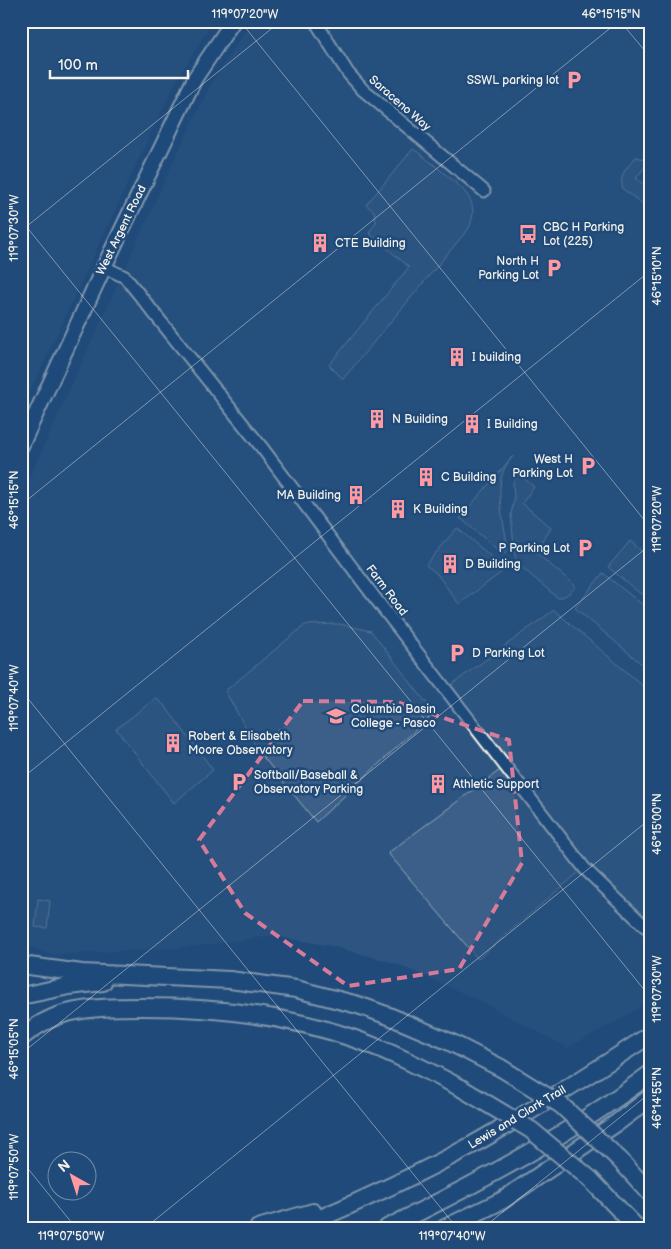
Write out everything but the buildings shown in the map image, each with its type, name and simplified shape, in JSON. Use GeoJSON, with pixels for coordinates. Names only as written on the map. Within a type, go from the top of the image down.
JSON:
{"type":"FeatureCollection","features":[{"type":"Feature","properties":{"kind":"highway"},"geometry":{"type":"LineString","coordinates":[[21,965],[82,973],[220,979],[263,984],[358,1005],[421,1029],[501,1068],[561,1105],[619,1159],[650,1193]]}},
{"type":"Feature","properties":{"kind":"highway"},"geometry":{"type":"LineString","coordinates":[[21,996],[69,986],[168,976]]}},
{"type":"Feature","properties":{"kind":"highway"},"geometry":{"type":"LineString","coordinates":[[21,1038],[30,1029],[65,1014],[101,1007],[172,1007],[236,1012],[300,1024],[354,1039],[411,1062],[461,1088],[532,1130],[590,1178],[637,1228]]}},
{"type":"Feature","properties":{"kind":"highway","name":"Lewis and Clark Trail"},"geometry":{"type":"LineString","coordinates":[[380,1192],[511,1123],[650,1035]]}},
{"type":"Feature","properties":{"kind":"highway"},"geometry":{"type":"LineString","coordinates":[[387,1228],[503,1168],[602,1108],[650,1074]]}},
{"type":"Feature","properties":{"kind":"highway"},"geometry":{"type":"LineString","coordinates":[[445,1228],[503,1200],[650,1098]]}},
{"type":"Feature","properties":{"kind":"highway"},"geometry":{"type":"LineString","coordinates":[[258,1228],[380,1192]]}},
{"type":"Feature","properties":{"kind":"highway"},"geometry":{"type":"LineString","coordinates":[[297,1228],[380,1192]]}},
{"type":"Feature","properties":{"kind":"main road","name":"West Argent Road"},"geometry":{"type":"LineString","coordinates":[[21,446],[195,78],[233,21]]}},
{"type":"Feature","properties":{"kind":"street","name":"Saraceno Way"},"geometry":{"type":"LineString","coordinates":[[315,21],[348,73],[363,90],[484,191]]}},
{"type":"Feature","properties":{"kind":"street","name":"Farm Road"},"geometry":{"type":"LineString","coordinates":[[104,267],[125,277],[263,448],[375,598],[585,869],[650,931]]}},
{"type":"Feature","properties":{"kind":"highlighted area"},"geometry":{"type":"Polygon","coordinates":[[[303,701],[397,702],[509,740],[522,863],[459,969],[348,986],[245,913],[199,840],[303,701]]]}},
{"type":"Feature","properties":{"kind":"shaded area"},"geometry":{"type":"Polygon","coordinates":[[[21,21],[213,21],[179,76],[21,411],[21,21]]]}},
{"type":"Feature","properties":{"kind":"shaded area","name":"Columbia Basin College - Pasco"},"geometry":{"type":"Polygon","coordinates":[[[252,21],[650,21],[650,1000],[635,1011],[568,1048],[480,1001],[394,963],[332,946],[273,936],[191,947],[52,955],[21,943],[21,496],[176,156],[212,82],[252,21]]]}},
{"type":"Feature","properties":{"kind":"shaded area"},"geometry":{"type":"Polygon","coordinates":[[[413,149],[463,190],[471,203],[473,210],[472,219],[469,228],[343,379],[329,365],[409,267],[369,233],[376,222],[374,211],[366,205],[413,149]]]}},
{"type":"Feature","properties":{"kind":"shaded area"},"geometry":{"type":"Polygon","coordinates":[[[637,157],[650,161],[636,178],[650,190],[650,210],[623,189],[622,176],[626,168],[637,157]]]}},
{"type":"Feature","properties":{"kind":"shaded area"},"geometry":{"type":"Polygon","coordinates":[[[513,456],[504,470],[500,490],[501,510],[508,549],[505,553],[497,549],[460,518],[513,456]]]}},
{"type":"Feature","properties":{"kind":"shaded area"},"geometry":{"type":"Polygon","coordinates":[[[518,473],[534,487],[522,503],[551,528],[536,553],[576,586],[564,596],[558,598],[520,566],[515,556],[511,515],[514,499],[513,483],[518,473]]]}},
{"type":"Feature","properties":{"kind":"shaded area"},"geometry":{"type":"Polygon","coordinates":[[[457,528],[506,569],[459,604],[437,574],[426,565],[457,528]]]}},
{"type":"Feature","properties":{"kind":"shaded area"},"geometry":{"type":"Polygon","coordinates":[[[630,541],[650,558],[650,586],[642,595],[608,567],[630,541]]]}},
{"type":"Feature","properties":{"kind":"shaded area"},"geometry":{"type":"Polygon","coordinates":[[[603,573],[650,611],[650,671],[575,608],[603,573]]]}},
{"type":"Feature","properties":{"kind":"shaded area"},"geometry":{"type":"Polygon","coordinates":[[[554,610],[650,692],[650,738],[647,742],[650,745],[650,926],[578,857],[447,688],[554,610]]]}},
{"type":"Feature","properties":{"kind":"shaded area"},"geometry":{"type":"Polygon","coordinates":[[[339,624],[371,631],[434,713],[316,822],[260,753],[225,691],[305,625],[339,624]]]}},
{"type":"Feature","properties":{"kind":"shaded area"},"geometry":{"type":"Polygon","coordinates":[[[156,698],[165,706],[213,770],[174,803],[116,729],[156,698]]]}},
{"type":"Feature","properties":{"kind":"shaded area"},"geometry":{"type":"Polygon","coordinates":[[[500,770],[579,872],[478,959],[388,853],[500,770]]]}},
{"type":"Feature","properties":{"kind":"shaded area"},"geometry":{"type":"Polygon","coordinates":[[[38,899],[50,901],[47,928],[35,927],[38,899]]]}},
{"type":"Feature","properties":{"kind":"place","name":"SSWL parking lot"},"geometry":{"type":"Point","coordinates":[574,80]}},
{"type":"Feature","properties":{"kind":"place","name":"CBC H Parking Lot (225)"},"geometry":{"type":"Point","coordinates":[528,234]}},
{"type":"Feature","properties":{"kind":"place","name":"CTE Building"},"geometry":{"type":"Point","coordinates":[320,243]}},
{"type":"Feature","properties":{"kind":"place","name":"North H Parking Lot"},"geometry":{"type":"Point","coordinates":[554,268]}},
{"type":"Feature","properties":{"kind":"place","name":"I building"},"geometry":{"type":"Point","coordinates":[457,357]}},
{"type":"Feature","properties":{"kind":"place","name":"N Building"},"geometry":{"type":"Point","coordinates":[377,419]}},
{"type":"Feature","properties":{"kind":"place","name":"I Building"},"geometry":{"type":"Point","coordinates":[472,424]}},
{"type":"Feature","properties":{"kind":"place","name":"West H Parking Lot"},"geometry":{"type":"Point","coordinates":[588,466]}},
{"type":"Feature","properties":{"kind":"place","name":"C Building"},"geometry":{"type":"Point","coordinates":[426,477]}},
{"type":"Feature","properties":{"kind":"place","name":"MA Building"},"geometry":{"type":"Point","coordinates":[356,495]}},
{"type":"Feature","properties":{"kind":"place","name":"K Building"},"geometry":{"type":"Point","coordinates":[398,509]}},
{"type":"Feature","properties":{"kind":"place","name":"P Parking Lot"},"geometry":{"type":"Point","coordinates":[585,548]}},
{"type":"Feature","properties":{"kind":"place","name":"D Building"},"geometry":{"type":"Point","coordinates":[450,564]}},
{"type":"Feature","properties":{"kind":"place","name":"D Parking Lot"},"geometry":{"type":"Point","coordinates":[457,653]}},
{"type":"Feature","properties":{"kind":"place","name":"Columbia Basin College - Pasco"},"geometry":{"type":"Point","coordinates":[336,716]}},
{"type":"Feature","properties":{"kind":"place","name":"Robert & Elisabeth Moore Observatory"},"geometry":{"type":"Point","coordinates":[173,743]}},
{"type":"Feature","properties":{"kind":"place","name":"Softball/Baseball & Observatory Parking"},"geometry":{"type":"Point","coordinates":[239,782]}},
{"type":"Feature","properties":{"kind":"place","name":"Athletic Support"},"geometry":{"type":"Point","coordinates":[438,784]}}]}
